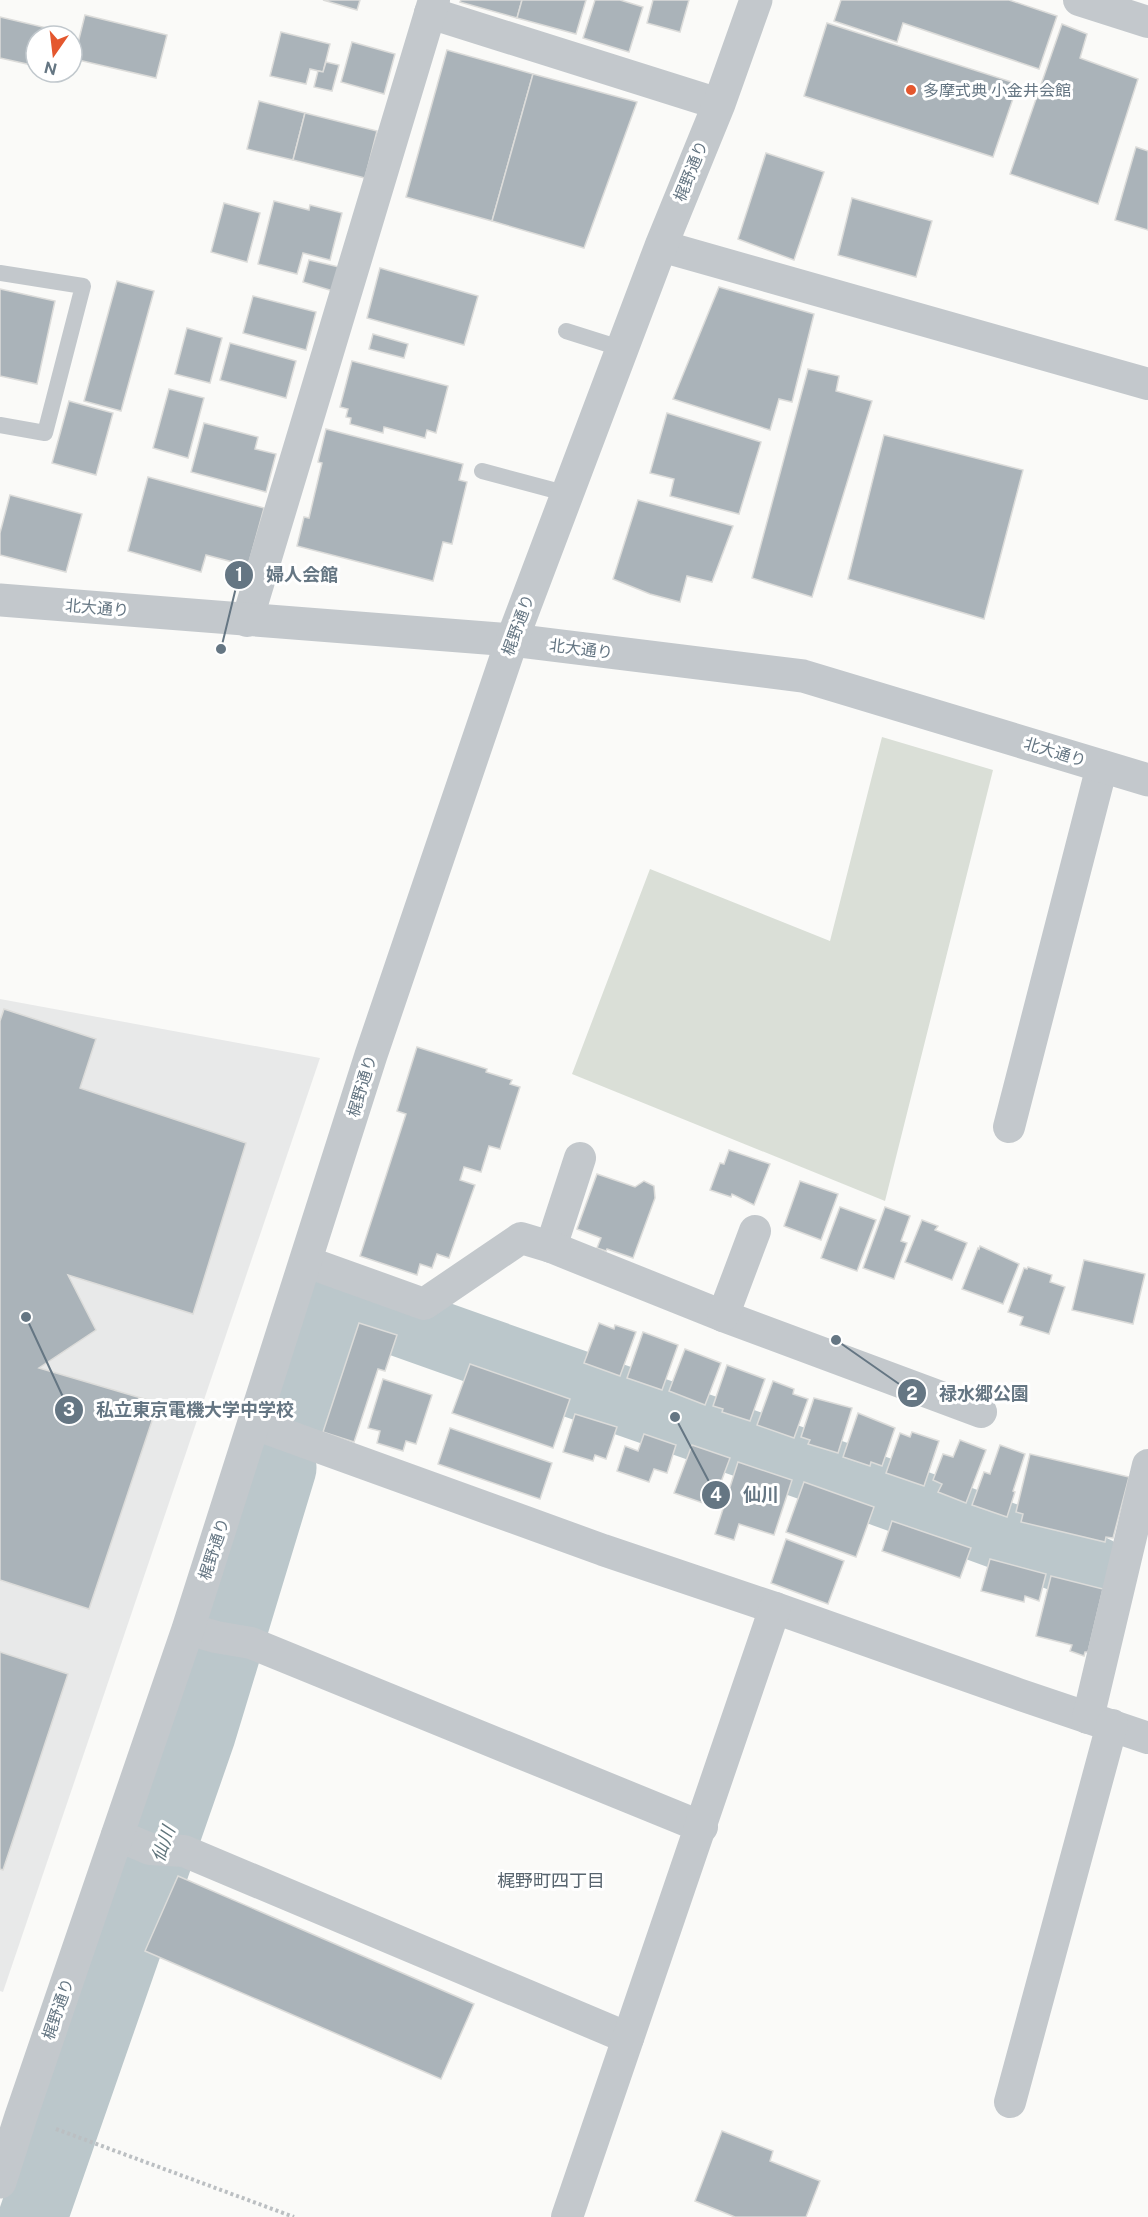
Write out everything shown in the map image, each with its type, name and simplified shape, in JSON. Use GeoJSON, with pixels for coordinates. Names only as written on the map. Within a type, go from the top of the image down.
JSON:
{"type":"FeatureCollection","features":[{"type":"Feature","properties":{"kind":"street","name":"梶野通り"},"geometry":{"type":"LineString","coordinates":[[2,2170],[117,1835],[202,1633],[255,1424],[371,1055],[512,640],[661,246],[719,104],[756,0]]}},
{"type":"Feature","properties":{"kind":"street"},"geometry":{"type":"LineString","coordinates":[[1078,0],[1148,22]]}},
{"type":"Feature","properties":{"kind":"street"},"geometry":{"type":"LineString","coordinates":[[247,621],[432,6],[719,104]]}},
{"type":"Feature","properties":{"kind":"street"},"geometry":{"type":"LineString","coordinates":[[661,246],[1148,384]]}},
{"type":"Feature","properties":{"kind":"street","name":"北大通り"},"geometry":{"type":"LineString","coordinates":[[0,600],[512,640],[803,676],[1148,780]]}},
{"type":"Feature","properties":{"kind":"street"},"geometry":{"type":"LineString","coordinates":[[1009,1127],[1102,766]]}},
{"type":"Feature","properties":{"kind":"street"},"geometry":{"type":"LineString","coordinates":[[551,1247],[580,1158]]}},
{"type":"Feature","properties":{"kind":"street"},"geometry":{"type":"LineString","coordinates":[[723,1316],[755,1231]]}},
{"type":"Feature","properties":{"kind":"street"},"geometry":{"type":"LineString","coordinates":[[307,1262],[424,1304],[521,1238],[551,1247],[723,1316],[981,1412]]}},
{"type":"Feature","properties":{"kind":"street"},"geometry":{"type":"LineString","coordinates":[[255,1424],[603,1550],[1148,1738]]}},
{"type":"Feature","properties":{"kind":"street"},"geometry":{"type":"LineString","coordinates":[[1010,2102],[1100,1721],[1148,1465]]}},
{"type":"Feature","properties":{"kind":"street"},"geometry":{"type":"LineString","coordinates":[[567,2217],[775,1608]]}},
{"type":"Feature","properties":{"kind":"street"},"geometry":{"type":"LineString","coordinates":[[202,1633],[251,1643],[702,1827]]}},
{"type":"Feature","properties":{"kind":"street"},"geometry":{"type":"LineString","coordinates":[[117,1835],[150,1849],[184,1851],[628,2038]]}},
{"type":"Feature","properties":{"kind":"lane"},"geometry":{"type":"LineString","coordinates":[[0,273],[83,286],[45,433],[0,425]]}},
{"type":"Feature","properties":{"kind":"lane"},"geometry":{"type":"LineString","coordinates":[[566,332],[623,349]]}},
{"type":"Feature","properties":{"kind":"lane"},"geometry":{"type":"LineString","coordinates":[[482,471],[568,494]]}},
{"type":"Feature","properties":{"kind":"path"},"geometry":{"type":"LineString","coordinates":[[21,2116],[294,2217]]}},
{"type":"Feature","properties":{"kind":"shaded area"},"geometry":{"type":"Polygon","coordinates":[[[882,737],[993,770],[885,1201],[572,1074],[650,869],[830,941],[882,737]]]}},
{"type":"Feature","properties":{"kind":"shaded area"},"geometry":{"type":"Polygon","coordinates":[[[0,999],[320,1058],[3,1992],[0,1991],[0,999]]]}},
{"type":"Feature","properties":{"kind":"building"},"geometry":{"type":"Polygon","coordinates":[[[323,0],[360,0],[357,10],[323,0]]]}},
{"type":"Feature","properties":{"kind":"building"},"geometry":{"type":"Polygon","coordinates":[[[461,0],[522,0],[517,18],[460,2],[461,0]]]}},
{"type":"Feature","properties":{"kind":"building"},"geometry":{"type":"Polygon","coordinates":[[[522,0],[586,0],[576,34],[517,18],[522,0]]]}},
{"type":"Feature","properties":{"kind":"building"},"geometry":{"type":"Polygon","coordinates":[[[595,0],[620,0],[643,7],[629,52],[583,38],[595,0]]]}},
{"type":"Feature","properties":{"kind":"building"},"geometry":{"type":"Polygon","coordinates":[[[653,0],[689,0],[680,32],[647,23],[653,0]]]}},
{"type":"Feature","properties":{"kind":"building"},"geometry":{"type":"Polygon","coordinates":[[[841,0],[1009,0],[1057,16],[1039,69],[903,23],[897,42],[834,21],[841,0]]]}},
{"type":"Feature","properties":{"kind":"building"},"geometry":{"type":"Polygon","coordinates":[[[85,15],[167,35],[156,78],[84,61],[83,24],[85,15]]]}},
{"type":"Feature","properties":{"kind":"building"},"geometry":{"type":"Polygon","coordinates":[[[0,17],[30,24],[24,24],[24,63],[0,58],[0,17]]]}},
{"type":"Feature","properties":{"kind":"building","name":"多摩式典 小金井会館"},"geometry":{"type":"Polygon","coordinates":[[[827,23],[1018,84],[993,157],[804,96],[827,23]]]}},
{"type":"Feature","properties":{"kind":"building"},"geometry":{"type":"Polygon","coordinates":[[[1062,24],[1087,34],[1080,58],[1138,79],[1098,204],[1010,174],[1062,24]]]}},
{"type":"Feature","properties":{"kind":"building"},"geometry":{"type":"Polygon","coordinates":[[[281,32],[330,44],[323,72],[310,69],[306,84],[270,76],[281,32]]]}},
{"type":"Feature","properties":{"kind":"building"},"geometry":{"type":"Polygon","coordinates":[[[352,42],[395,54],[384,94],[341,82],[352,42]]]}},
{"type":"Feature","properties":{"kind":"building"},"geometry":{"type":"Polygon","coordinates":[[[447,50],[533,74],[492,221],[406,197],[447,50]]]}},
{"type":"Feature","properties":{"kind":"building"},"geometry":{"type":"Polygon","coordinates":[[[326,62],[339,65],[332,91],[314,87],[318,71],[323,72],[326,62]]]}},
{"type":"Feature","properties":{"kind":"building"},"geometry":{"type":"Polygon","coordinates":[[[533,74],[637,102],[584,248],[492,221],[533,74]]]}},
{"type":"Feature","properties":{"kind":"building"},"geometry":{"type":"Polygon","coordinates":[[[259,101],[305,113],[293,160],[247,149],[259,101]]]}},
{"type":"Feature","properties":{"kind":"building"},"geometry":{"type":"Polygon","coordinates":[[[305,113],[377,131],[365,178],[293,160],[305,113]]]}},
{"type":"Feature","properties":{"kind":"building"},"geometry":{"type":"Polygon","coordinates":[[[1136,147],[1148,151],[1148,230],[1115,220],[1136,147]]]}},
{"type":"Feature","properties":{"kind":"building"},"geometry":{"type":"Polygon","coordinates":[[[766,153],[824,172],[794,260],[738,239],[766,153]]]}},
{"type":"Feature","properties":{"kind":"building"},"geometry":{"type":"Polygon","coordinates":[[[852,198],[932,221],[916,277],[838,255],[852,198]]]}},
{"type":"Feature","properties":{"kind":"building"},"geometry":{"type":"Polygon","coordinates":[[[274,201],[309,210],[310,205],[342,213],[330,260],[303,253],[297,274],[258,264],[274,201]]]}},
{"type":"Feature","properties":{"kind":"building"},"geometry":{"type":"Polygon","coordinates":[[[224,203],[260,213],[247,262],[211,252],[224,203]]]}},
{"type":"Feature","properties":{"kind":"building"},"geometry":{"type":"Polygon","coordinates":[[[309,260],[339,267],[333,291],[303,282],[309,260]]]}},
{"type":"Feature","properties":{"kind":"building"},"geometry":{"type":"Polygon","coordinates":[[[380,268],[478,296],[464,345],[367,318],[380,268]]]}},
{"type":"Feature","properties":{"kind":"building"},"geometry":{"type":"Polygon","coordinates":[[[117,281],[154,291],[121,411],[84,401],[117,281]]]}},
{"type":"Feature","properties":{"kind":"building"},"geometry":{"type":"Polygon","coordinates":[[[719,287],[814,314],[792,402],[779,399],[770,430],[673,399],[719,287]]]}},
{"type":"Feature","properties":{"kind":"building"},"geometry":{"type":"Polygon","coordinates":[[[0,289],[55,301],[37,384],[0,376],[0,289]]]}},
{"type":"Feature","properties":{"kind":"building"},"geometry":{"type":"Polygon","coordinates":[[[253,296],[316,312],[306,350],[243,333],[253,296]]]}},
{"type":"Feature","properties":{"kind":"building"},"geometry":{"type":"Polygon","coordinates":[[[187,328],[222,338],[210,383],[175,374],[187,328]]]}},
{"type":"Feature","properties":{"kind":"building"},"geometry":{"type":"Polygon","coordinates":[[[373,334],[408,344],[404,358],[369,349],[373,334]]]}},
{"type":"Feature","properties":{"kind":"building"},"geometry":{"type":"Polygon","coordinates":[[[230,343],[296,361],[286,398],[220,380],[230,343]]]}},
{"type":"Feature","properties":{"kind":"building"},"geometry":{"type":"Polygon","coordinates":[[[352,361],[448,386],[436,433],[427,430],[425,438],[384,427],[383,433],[350,424],[351,418],[346,417],[348,409],[340,407],[352,361]]]}},
{"type":"Feature","properties":{"kind":"building"},"geometry":{"type":"Polygon","coordinates":[[[808,369],[839,376],[836,391],[872,401],[812,597],[752,578],[808,369]]]}},
{"type":"Feature","properties":{"kind":"building"},"geometry":{"type":"Polygon","coordinates":[[[169,389],[204,398],[188,458],[153,448],[169,389]]]}},
{"type":"Feature","properties":{"kind":"building"},"geometry":{"type":"Polygon","coordinates":[[[69,401],[113,413],[96,475],[52,463],[69,401]]]}},
{"type":"Feature","properties":{"kind":"building"},"geometry":{"type":"Polygon","coordinates":[[[667,413],[761,442],[739,514],[670,496],[674,479],[650,473],[667,413]]]}},
{"type":"Feature","properties":{"kind":"building"},"geometry":{"type":"Polygon","coordinates":[[[204,423],[258,437],[255,449],[276,454],[266,492],[191,472],[204,423]]]}},
{"type":"Feature","properties":{"kind":"building"},"geometry":{"type":"Polygon","coordinates":[[[326,429],[463,464],[459,480],[467,482],[452,544],[443,542],[433,581],[297,546],[304,517],[309,518],[322,463],[318,462],[326,429]]]}},
{"type":"Feature","properties":{"kind":"building"},"geometry":{"type":"Polygon","coordinates":[[[884,435],[1023,470],[984,619],[848,579],[884,435]]]}},
{"type":"Feature","properties":{"kind":"building"},"geometry":{"type":"Polygon","coordinates":[[[148,477],[264,508],[248,566],[206,555],[201,572],[128,551],[148,477]]]}},
{"type":"Feature","properties":{"kind":"building"},"geometry":{"type":"Polygon","coordinates":[[[10,495],[82,514],[66,572],[0,555],[0,533],[10,495]]]}},
{"type":"Feature","properties":{"kind":"building"},"geometry":{"type":"Polygon","coordinates":[[[638,500],[733,526],[712,582],[687,576],[680,602],[650,594],[613,579],[638,500]]]}},
{"type":"Feature","properties":{"kind":"building"},"geometry":{"type":"Polygon","coordinates":[[[4,1009],[96,1039],[80,1088],[246,1143],[193,1314],[68,1275],[96,1330],[39,1368],[158,1403],[89,1609],[0,1580],[0,1021],[4,1009]]]}},
{"type":"Feature","properties":{"kind":"building"},"geometry":{"type":"Polygon","coordinates":[[[417,1047],[487,1069],[486,1072],[512,1080],[510,1084],[520,1087],[500,1149],[489,1146],[481,1172],[464,1167],[460,1180],[475,1185],[449,1258],[437,1254],[432,1268],[420,1264],[417,1275],[360,1256],[406,1114],[397,1111],[417,1047]]]}},
{"type":"Feature","properties":{"kind":"building"},"geometry":{"type":"Polygon","coordinates":[[[729,1150],[770,1164],[754,1205],[732,1194],[731,1197],[710,1190],[720,1163],[724,1164],[729,1150]]]}},
{"type":"Feature","properties":{"kind":"building"},"geometry":{"type":"Polygon","coordinates":[[[597,1174],[635,1187],[644,1181],[654,1186],[655,1198],[633,1258],[597,1248],[601,1238],[577,1229],[597,1174]]]}},
{"type":"Feature","properties":{"kind":"building"},"geometry":{"type":"Polygon","coordinates":[[[800,1181],[838,1194],[821,1240],[784,1226],[800,1181]]]}},
{"type":"Feature","properties":{"kind":"building"},"geometry":{"type":"Polygon","coordinates":[[[840,1207],[876,1220],[857,1271],[821,1258],[840,1207]]]}},
{"type":"Feature","properties":{"kind":"building"},"geometry":{"type":"Polygon","coordinates":[[[885,1207],[910,1216],[901,1241],[907,1243],[894,1279],[863,1268],[885,1207]]]}},
{"type":"Feature","properties":{"kind":"building"},"geometry":{"type":"Polygon","coordinates":[[[922,1220],[938,1226],[935,1230],[967,1243],[952,1280],[905,1262],[922,1220]]]}},
{"type":"Feature","properties":{"kind":"building"},"geometry":{"type":"Polygon","coordinates":[[[980,1246],[1019,1264],[1003,1304],[962,1289],[980,1246]]]}},
{"type":"Feature","properties":{"kind":"building"},"geometry":{"type":"Polygon","coordinates":[[[1084,1260],[1145,1274],[1133,1324],[1072,1310],[1084,1260]]]}},
{"type":"Feature","properties":{"kind":"building"},"geometry":{"type":"Polygon","coordinates":[[[1028,1267],[1052,1275],[1050,1282],[1065,1287],[1049,1334],[1020,1325],[1023,1317],[1008,1312],[1024,1268],[1028,1267]]]}},
{"type":"Feature","properties":{"kind":"building"},"geometry":{"type":"Polygon","coordinates":[[[359,1323],[397,1335],[385,1371],[378,1369],[354,1442],[323,1432],[359,1323]]]}},
{"type":"Feature","properties":{"kind":"building"},"geometry":{"type":"Polygon","coordinates":[[[599,1323],[614,1329],[615,1325],[636,1332],[620,1376],[584,1363],[599,1323]]]}},
{"type":"Feature","properties":{"kind":"building"},"geometry":{"type":"Polygon","coordinates":[[[643,1332],[678,1345],[662,1390],[627,1378],[643,1332]]]}},
{"type":"Feature","properties":{"kind":"building"},"geometry":{"type":"Polygon","coordinates":[[[685,1349],[721,1363],[705,1405],[669,1391],[685,1349]]]}},
{"type":"Feature","properties":{"kind":"building"},"geometry":{"type":"Polygon","coordinates":[[[470,1364],[570,1399],[553,1448],[452,1413],[470,1364]]]}},
{"type":"Feature","properties":{"kind":"building"},"geometry":{"type":"Polygon","coordinates":[[[727,1365],[765,1379],[750,1421],[722,1412],[723,1409],[713,1406],[727,1365]]]}},
{"type":"Feature","properties":{"kind":"building"},"geometry":{"type":"Polygon","coordinates":[[[383,1379],[432,1395],[416,1444],[406,1441],[403,1451],[377,1443],[380,1431],[368,1428],[383,1379]]]}},
{"type":"Feature","properties":{"kind":"building"},"geometry":{"type":"Polygon","coordinates":[[[773,1381],[794,1389],[793,1394],[808,1399],[794,1438],[757,1425],[773,1381]]]}},
{"type":"Feature","properties":{"kind":"building"},"geometry":{"type":"Polygon","coordinates":[[[814,1398],[852,1408],[838,1453],[808,1444],[810,1440],[801,1437],[814,1398]]]}},
{"type":"Feature","properties":{"kind":"building"},"geometry":{"type":"Polygon","coordinates":[[[858,1413],[895,1428],[882,1466],[871,1462],[870,1466],[843,1457],[858,1413]]]}},
{"type":"Feature","properties":{"kind":"building"},"geometry":{"type":"Polygon","coordinates":[[[575,1414],[617,1427],[606,1459],[595,1455],[593,1461],[563,1452],[575,1414]]]}},
{"type":"Feature","properties":{"kind":"building"},"geometry":{"type":"Polygon","coordinates":[[[450,1428],[552,1463],[540,1499],[438,1464],[450,1428]]]}},
{"type":"Feature","properties":{"kind":"building"},"geometry":{"type":"Polygon","coordinates":[[[912,1432],[939,1441],[924,1486],[886,1473],[900,1433],[910,1437],[912,1432]]]}},
{"type":"Feature","properties":{"kind":"building"},"geometry":{"type":"Polygon","coordinates":[[[644,1434],[676,1445],[667,1473],[654,1469],[649,1482],[617,1471],[625,1446],[638,1451],[644,1434]]]}},
{"type":"Feature","properties":{"kind":"building"},"geometry":{"type":"Polygon","coordinates":[[[960,1440],[986,1450],[966,1503],[938,1492],[942,1484],[933,1480],[943,1454],[953,1457],[960,1440]]]}},
{"type":"Feature","properties":{"kind":"building"},"geometry":{"type":"Polygon","coordinates":[[[692,1445],[730,1458],[712,1506],[674,1493],[692,1445]]]}},
{"type":"Feature","properties":{"kind":"building"},"geometry":{"type":"Polygon","coordinates":[[[1000,1445],[1025,1454],[1007,1517],[972,1505],[984,1472],[990,1474],[1000,1445]]]}},
{"type":"Feature","properties":{"kind":"building"},"geometry":{"type":"Polygon","coordinates":[[[1030,1454],[1129,1477],[1113,1538],[1106,1537],[1105,1542],[1021,1522],[1023,1514],[1016,1512],[1030,1454]]]}},
{"type":"Feature","properties":{"kind":"building"},"geometry":{"type":"Polygon","coordinates":[[[738,1462],[792,1480],[774,1535],[739,1524],[734,1540],[715,1534],[738,1462]]]}},
{"type":"Feature","properties":{"kind":"building"},"geometry":{"type":"Polygon","coordinates":[[[804,1482],[874,1507],[856,1557],[786,1532],[804,1482]]]}},
{"type":"Feature","properties":{"kind":"building"},"geometry":{"type":"Polygon","coordinates":[[[892,1521],[971,1548],[960,1578],[882,1551],[892,1521]]]}},
{"type":"Feature","properties":{"kind":"building"},"geometry":{"type":"Polygon","coordinates":[[[786,1539],[844,1561],[828,1604],[771,1583],[786,1539]]]}},
{"type":"Feature","properties":{"kind":"building"},"geometry":{"type":"Polygon","coordinates":[[[990,1559],[1046,1574],[1039,1601],[1025,1596],[1024,1602],[981,1591],[990,1559]]]}},
{"type":"Feature","properties":{"kind":"building"},"geometry":{"type":"Polygon","coordinates":[[[1051,1576],[1103,1589],[1088,1652],[1085,1652],[1084,1656],[1070,1651],[1072,1645],[1036,1636],[1051,1576]]]}},
{"type":"Feature","properties":{"kind":"building"},"geometry":{"type":"Polygon","coordinates":[[[0,1652],[68,1674],[3,1870],[0,1869],[0,1652]]]}},
{"type":"Feature","properties":{"kind":"building"},"geometry":{"type":"Polygon","coordinates":[[[178,1876],[474,2004],[441,2079],[145,1951],[178,1876]]]}},
{"type":"Feature","properties":{"kind":"building"},"geometry":{"type":"Polygon","coordinates":[[[722,2131],[773,2151],[770,2161],[820,2181],[806,2217],[735,2217],[695,2201],[722,2131]]]}},
{"type":"Feature","properties":{"kind":"waterway","name":"仙川"},"geometry":{"type":"LineString","coordinates":[[303,1408],[339,1300],[1094,1570]]}},
{"type":"Feature","properties":{"kind":"waterway","name":"仙川"},"geometry":{"type":"LineString","coordinates":[[33,2217],[201,1735],[282,1468]]}},
{"type":"Feature","properties":{"kind":"place","name":"多摩式典 小金井会館"},"geometry":{"type":"Point","coordinates":[911,90]}},
{"type":"Feature","properties":{"kind":"place","name":"婦人会館"},"geometry":{"type":"Point","coordinates":[221,649]}},
{"type":"Feature","properties":{"kind":"place","name":"私立東京電機大学中学校"},"geometry":{"type":"Point","coordinates":[26,1317]}},
{"type":"Feature","properties":{"kind":"place","name":"禄水郷公園"},"geometry":{"type":"Point","coordinates":[836,1340]}},
{"type":"Feature","properties":{"kind":"place","name":"仙川"},"geometry":{"type":"Point","coordinates":[675,1417]}},
{"type":"Feature","properties":{"kind":"district","name":"梶野町四丁目"},"geometry":{"type":"Point","coordinates":[551,1880]}}]}
